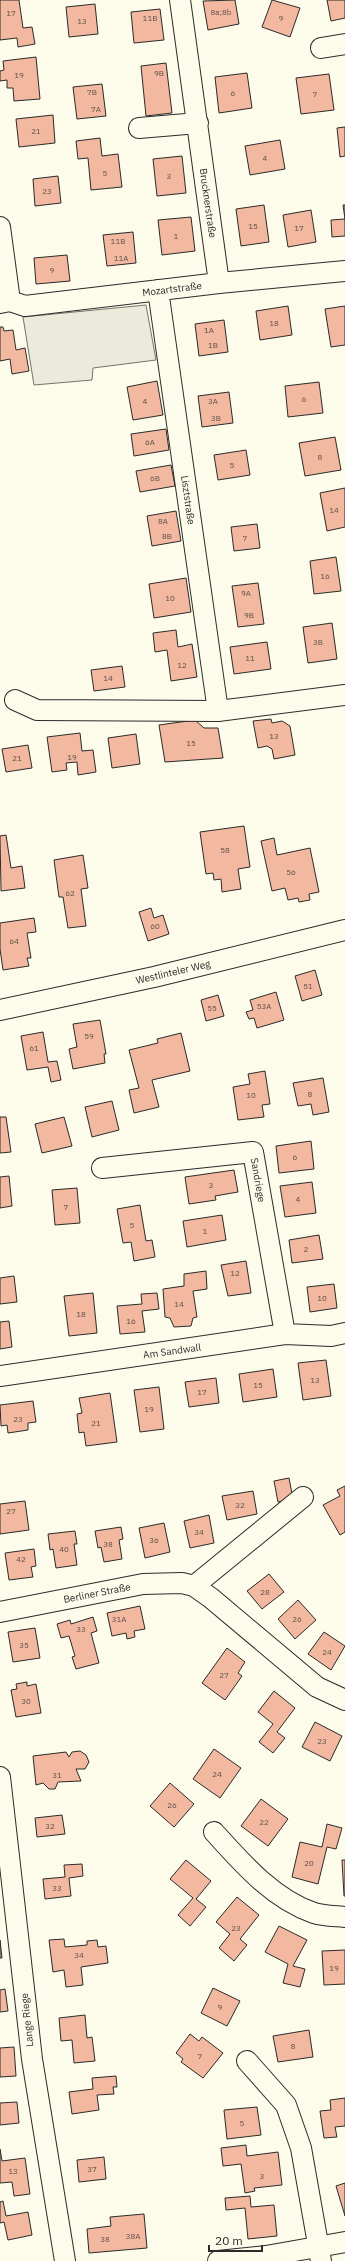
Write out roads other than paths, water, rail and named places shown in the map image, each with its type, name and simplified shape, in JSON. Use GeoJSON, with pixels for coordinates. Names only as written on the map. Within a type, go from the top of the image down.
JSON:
{"type":"FeatureCollection","features":[{"type":"Feature","properties":{"kind":"street","name":"Brucknerstraße"},"geometry":{"type":"LineString","coordinates":[[180,0],[219,283]]}},
{"type":"Feature","properties":{"kind":"street"},"geometry":{"type":"LineString","coordinates":[[321,48],[345,44]]}},
{"type":"Feature","properties":{"kind":"street"},"geometry":{"type":"LineString","coordinates":[[139,128],[198,123]]}},
{"type":"Feature","properties":{"kind":"street"},"geometry":{"type":"LineString","coordinates":[[0,227],[5,302]]}},
{"type":"Feature","properties":{"kind":"street","name":"Mozartstraße"},"geometry":{"type":"LineString","coordinates":[[5,302],[25,306],[219,283],[345,271]]}},
{"type":"Feature","properties":{"kind":"street","name":"Lisztstraße"},"geometry":{"type":"LineString","coordinates":[[158,290],[218,710]]}},
{"type":"Feature","properties":{"kind":"street"},"geometry":{"type":"LineString","coordinates":[[15,700],[37,710],[218,710],[345,695]]}},
{"type":"Feature","properties":{"kind":"street","name":"Westlinteler Weg"},"geometry":{"type":"LineString","coordinates":[[0,1010],[154,977],[345,930]]}},
{"type":"Feature","properties":{"kind":"street","name":"Sandriege"},"geometry":{"type":"LineString","coordinates":[[102,1168],[253,1152],[285,1334]]}},
{"type":"Feature","properties":{"kind":"street","name":"Am Sandwall"},"geometry":{"type":"LineString","coordinates":[[0,1376],[285,1334],[331,1336],[345,1334]]}},
{"type":"Feature","properties":{"kind":"street"},"geometry":{"type":"LineString","coordinates":[[303,1497],[194,1586],[317,1687],[345,1700]]}},
{"type":"Feature","properties":{"kind":"street","name":"Berliner Straße"},"geometry":{"type":"LineString","coordinates":[[0,1612],[143,1584],[182,1583],[194,1586]]}},
{"type":"Feature","properties":{"kind":"street","name":"Lange Riege"},"geometry":{"type":"LineString","coordinates":[[0,1777],[32,2059],[65,2261]]}},
{"type":"Feature","properties":{"kind":"street"},"geometry":{"type":"LineString","coordinates":[[214,1832],[242,1862],[283,1898],[315,1913],[345,1917]]}},
{"type":"Feature","properties":{"kind":"street"},"geometry":{"type":"LineString","coordinates":[[247,2061],[286,2105],[301,2148],[320,2254]]}},
{"type":"Feature","properties":{"kind":"street"},"geometry":{"type":"LineString","coordinates":[[218,2261],[266,2256],[320,2254],[345,2242]]}}]}
